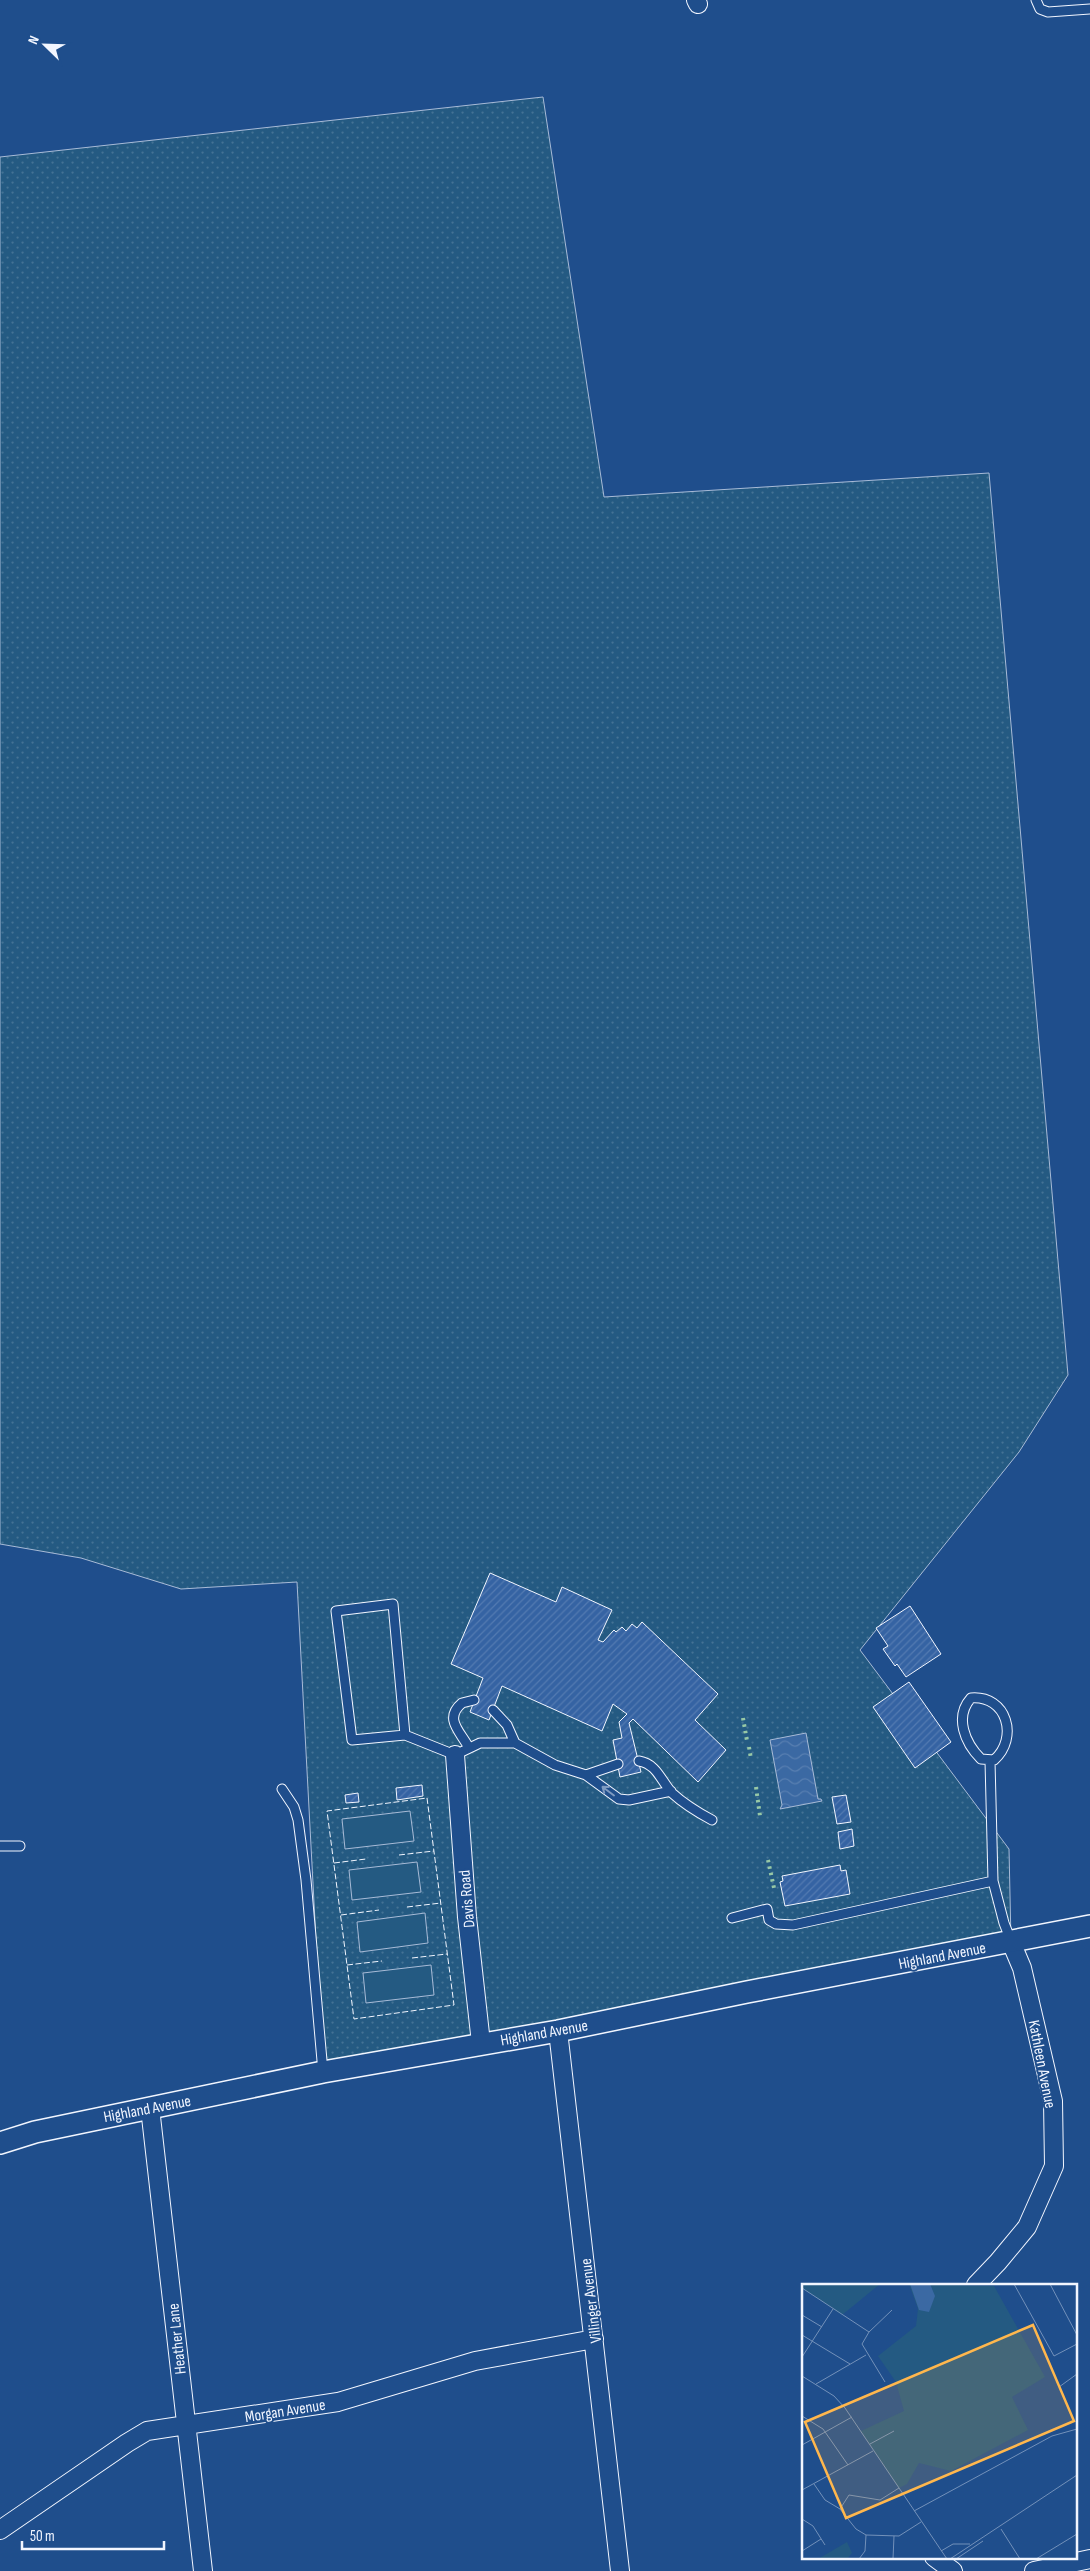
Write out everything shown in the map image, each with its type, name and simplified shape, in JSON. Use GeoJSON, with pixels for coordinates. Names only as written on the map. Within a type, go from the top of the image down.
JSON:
{"type":"FeatureCollection","features":[{"type":"Feature","properties":{"kind":"street","name":"Davis Road"},"geometry":{"type":"LineString","coordinates":[[462,1752],[467,1917],[481,2043]]}},
{"type":"Feature","properties":{"kind":"street","name":"Highland Avenue"},"geometry":{"type":"LineString","coordinates":[[0,2143],[35,2132],[323,2072],[558,2031],[747,1992],[1090,1926]]}},
{"type":"Feature","properties":{"kind":"street","name":"Kathleen Avenue"},"geometry":{"type":"LineString","coordinates":[[977,2284],[1027,2227],[1054,2166],[1053,2101],[1022,1968],[1011,1942]]}},
{"type":"Feature","properties":{"kind":"street","name":"Villinger Avenue"},"geometry":{"type":"LineString","coordinates":[[558,2031],[620,2571]]}},
{"type":"Feature","properties":{"kind":"street","name":"Heather Lane"},"geometry":{"type":"LineString","coordinates":[[150,2108],[203,2571]]}},
{"type":"Feature","properties":{"kind":"street","name":"Morgan Avenue"},"geometry":{"type":"LineString","coordinates":[[0,2530],[147,2431],[338,2402],[474,2361],[594,2339]]}},
{"type":"Feature","properties":{"kind":"street"},"geometry":{"type":"LineString","coordinates":[[935,2558],[954,2571]]}},
{"type":"Feature","properties":{"kind":"street"},"geometry":{"type":"LineString","coordinates":[[1034,2571],[1090,2559]]}},
{"type":"Feature","properties":{"kind":"lane"},"geometry":{"type":"LineString","coordinates":[[1036,0],[1040,9],[1048,12],[1090,8]]}},
{"type":"Feature","properties":{"kind":"lane"},"geometry":{"type":"LineString","coordinates":[[405,1735],[393,1604],[336,1611],[352,1740],[405,1735],[462,1752],[480,1744],[515,1742],[555,1765],[586,1775],[619,1799],[629,1800],[671,1791]]}},
{"type":"Feature","properties":{"kind":"lane"},"geometry":{"type":"LineString","coordinates":[[972,1697],[994,1702],[1006,1716],[1008,1728],[1004,1746],[996,1759],[990,1761],[984,1760],[976,1754],[964,1736],[963,1716],[972,1697]]}},
{"type":"Feature","properties":{"kind":"lane"},"geometry":{"type":"LineString","coordinates":[[462,1752],[453,1716],[460,1704],[474,1700]]}},
{"type":"Feature","properties":{"kind":"lane"},"geometry":{"type":"LineString","coordinates":[[493,1710],[507,1725],[515,1742]]}},
{"type":"Feature","properties":{"kind":"lane"},"geometry":{"type":"LineString","coordinates":[[639,1761],[654,1768],[671,1791],[693,1810],[712,1820]]}},
{"type":"Feature","properties":{"kind":"lane"},"geometry":{"type":"LineString","coordinates":[[990,1761],[994,1881],[1004,1923],[1011,1942]]}},
{"type":"Feature","properties":{"kind":"lane"},"geometry":{"type":"LineString","coordinates":[[586,1775],[618,1764]]}},
{"type":"Feature","properties":{"kind":"lane"},"geometry":{"type":"LineString","coordinates":[[282,1789],[294,1807],[298,1823],[306,1880],[323,2072]]}},
{"type":"Feature","properties":{"kind":"lane"},"geometry":{"type":"LineString","coordinates":[[0,1846],[20,1846]]}},
{"type":"Feature","properties":{"kind":"lane"},"geometry":{"type":"LineString","coordinates":[[732,1918],[767,1909],[769,1920],[772,1922],[793,1924],[994,1881]]}},
{"type":"Feature","properties":{"kind":"shaded area"},"geometry":{"type":"Polygon","coordinates":[[[543,97],[604,497],[989,473],[1068,1375],[1019,1452],[860,1650],[1009,1849],[1011,1942],[323,2072],[297,1582],[181,1589],[81,1558],[0,1544],[0,157],[543,97]]]}},
{"type":"Feature","properties":{"kind":"shaded area"},"geometry":{"type":"Polygon","coordinates":[[[410,1811],[414,1841],[345,1849],[342,1819],[410,1811]]]}},
{"type":"Feature","properties":{"kind":"shaded area"},"geometry":{"type":"Polygon","coordinates":[[[417,1862],[421,1892],[352,1900],[349,1870],[417,1862]]]}},
{"type":"Feature","properties":{"kind":"shaded area"},"geometry":{"type":"Polygon","coordinates":[[[425,1913],[428,1943],[360,1952],[357,1922],[425,1913]]]}},
{"type":"Feature","properties":{"kind":"shaded area"},"geometry":{"type":"Polygon","coordinates":[[[431,1965],[434,1995],[366,2003],[363,1973],[431,1965]]]}},
{"type":"Feature","properties":{"kind":"water"},"geometry":{"type":"Polygon","coordinates":[[[806,1733],[818,1799],[822,1801],[780,1809],[782,1805],[770,1740],[806,1733]]]}},
{"type":"Feature","properties":{"kind":"building"},"geometry":{"type":"Polygon","coordinates":[[[490,1573],[556,1602],[562,1587],[612,1610],[598,1640],[603,1642],[614,1630],[616,1632],[622,1627],[626,1631],[632,1624],[637,1628],[642,1622],[718,1694],[695,1720],[726,1750],[698,1782],[633,1719],[629,1723],[641,1772],[620,1777],[613,1740],[622,1738],[619,1722],[627,1714],[613,1704],[602,1731],[502,1686],[489,1720],[470,1712],[483,1678],[451,1664],[490,1573]]]}},
{"type":"Feature","properties":{"kind":"building"},"geometry":{"type":"Polygon","coordinates":[[[910,1606],[941,1654],[906,1677],[897,1664],[895,1666],[883,1649],[888,1646],[876,1628],[910,1606]]]}},
{"type":"Feature","properties":{"kind":"building"},"geometry":{"type":"Polygon","coordinates":[[[909,1682],[951,1742],[915,1768],[873,1707],[909,1682]]]}},
{"type":"Feature","properties":{"kind":"building"},"geometry":{"type":"Polygon","coordinates":[[[422,1785],[423,1796],[397,1800],[396,1788],[422,1785]]]}},
{"type":"Feature","properties":{"kind":"building"},"geometry":{"type":"Polygon","coordinates":[[[358,1793],[359,1802],[346,1803],[345,1795],[358,1793]]]}},
{"type":"Feature","properties":{"kind":"building"},"geometry":{"type":"Polygon","coordinates":[[[846,1795],[851,1822],[837,1824],[832,1797],[846,1795]]]}},
{"type":"Feature","properties":{"kind":"building"},"geometry":{"type":"Polygon","coordinates":[[[852,1829],[854,1846],[840,1849],[838,1832],[852,1829]]]}},
{"type":"Feature","properties":{"kind":"building"},"geometry":{"type":"Polygon","coordinates":[[[840,1865],[841,1871],[846,1870],[850,1894],[785,1906],[780,1882],[783,1881],[782,1876],[840,1865]]]}},
{"type":"Feature","properties":{"kind":"hedge"},"geometry":{"type":"LineString","coordinates":[[743,1718],[747,1741]]}},
{"type":"Feature","properties":{"kind":"hedge"},"geometry":{"type":"LineString","coordinates":[[749,1747],[751,1759]]}},
{"type":"Feature","properties":{"kind":"hedge"},"geometry":{"type":"LineString","coordinates":[[756,1787],[760,1816]]}},
{"type":"Feature","properties":{"kind":"hedge"},"geometry":{"type":"LineString","coordinates":[[768,1860],[774,1888]]}},
{"type":"Feature","properties":{"kind":"fence"},"geometry":{"type":"LineString","coordinates":[[427,1798],[454,2005],[354,2019],[327,1811],[427,1798]]}},
{"type":"Feature","properties":{"kind":"fence"},"geometry":{"type":"LineString","coordinates":[[399,1855],[434,1851]]}},
{"type":"Feature","properties":{"kind":"fence"},"geometry":{"type":"LineString","coordinates":[[334,1863],[366,1859]]}},
{"type":"Feature","properties":{"kind":"fence"},"geometry":{"type":"LineString","coordinates":[[407,1907],[441,1903]]}},
{"type":"Feature","properties":{"kind":"fence"},"geometry":{"type":"LineString","coordinates":[[341,1915],[379,1910]]}},
{"type":"Feature","properties":{"kind":"fence"},"geometry":{"type":"LineString","coordinates":[[412,1958],[447,1954]]}},
{"type":"Feature","properties":{"kind":"fence"},"geometry":{"type":"LineString","coordinates":[[347,1965],[382,1961]]}}]}
